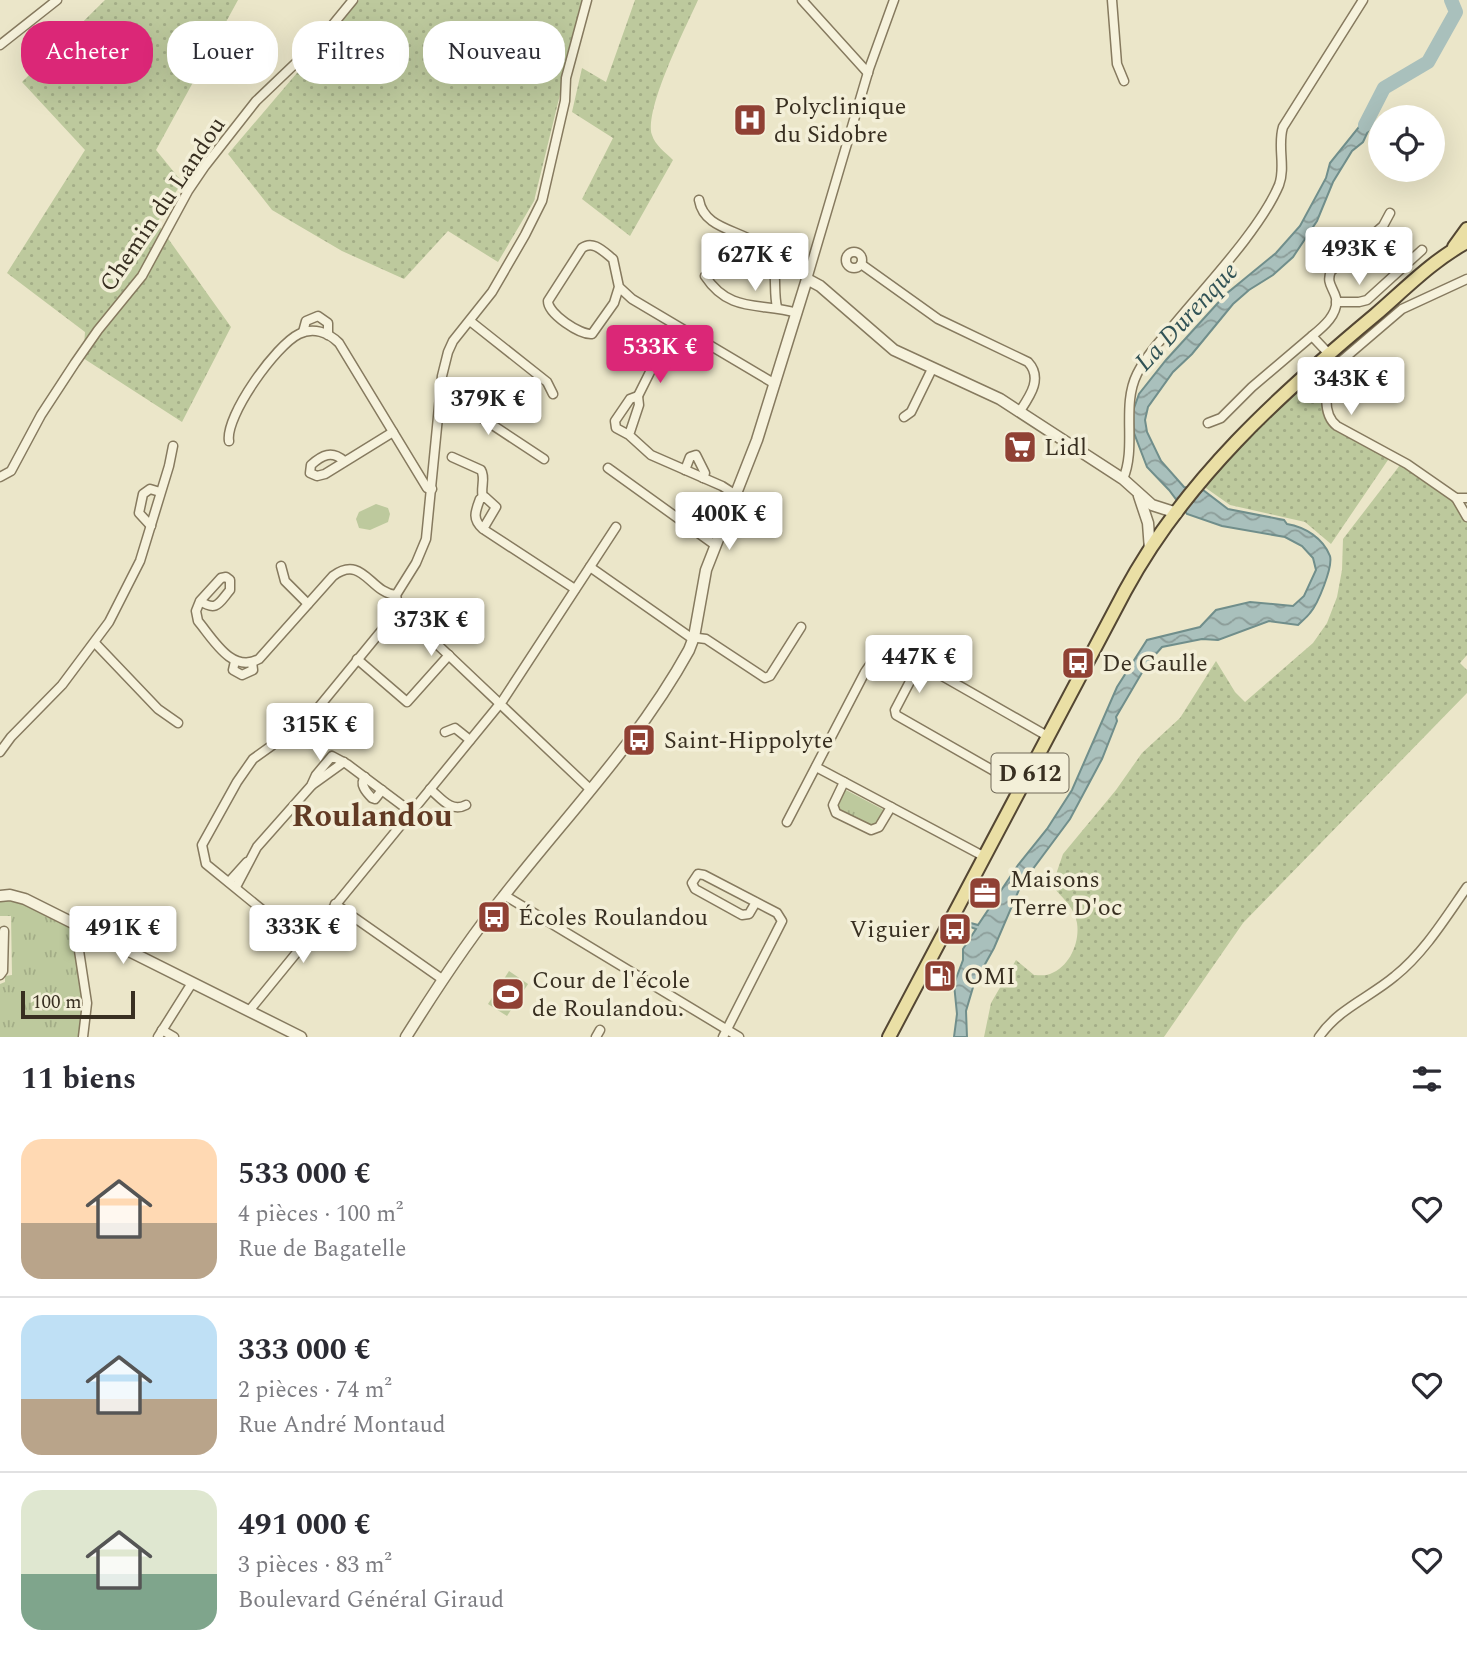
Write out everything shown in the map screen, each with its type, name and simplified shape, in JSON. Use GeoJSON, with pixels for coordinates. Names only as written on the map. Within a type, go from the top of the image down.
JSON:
{"type":"FeatureCollection","features":[{"type":"Feature","properties":{"kind":"main road","name":"D 612"},"geometry":{"type":"LineString","coordinates":[[1452,250],[1467,229]]}},
{"type":"Feature","properties":{"kind":"main road","name":"D 612"},"geometry":{"type":"LineString","coordinates":[[889,1037],[1125,591],[1178,511],[1253,423],[1329,354],[1452,250],[1467,242]]}},
{"type":"Feature","properties":{"kind":"street"},"geometry":{"type":"LineString","coordinates":[[0,45],[57,0]]}},
{"type":"Feature","properties":{"kind":"street","name":"Chemin du Landou"},"geometry":{"type":"LineString","coordinates":[[0,477],[11,471],[41,415],[89,340],[142,276],[184,198],[209,160],[256,102],[321,39],[353,0]]}},
{"type":"Feature","properties":{"kind":"street"},"geometry":{"type":"LineString","coordinates":[[587,0],[566,78],[565,101],[542,201],[486,302],[447,352],[424,545],[396,595],[400,608],[591,790]]}},
{"type":"Feature","properties":{"kind":"street"},"geometry":{"type":"LineString","coordinates":[[802,0],[868,73]]}},
{"type":"Feature","properties":{"kind":"street"},"geometry":{"type":"LineString","coordinates":[[405,1037],[442,979],[504,895],[644,722],[685,657],[694,637],[704,578],[775,384],[868,73],[894,0]]}},
{"type":"Feature","properties":{"kind":"street"},"geometry":{"type":"LineString","coordinates":[[1112,0],[1117,64],[1124,81]]}},
{"type":"Feature","properties":{"kind":"street"},"geometry":{"type":"LineString","coordinates":[[1122,479],[1127,466],[1130,411],[1136,376],[1156,346],[1249,233],[1278,188],[1282,175],[1280,141],[1286,121],[1363,0]]}},
{"type":"Feature","properties":{"kind":"street"},"geometry":{"type":"LineString","coordinates":[[699,200],[705,216],[723,228],[737,231],[761,247],[770,257],[777,307]]}},
{"type":"Feature","properties":{"kind":"street"},"geometry":{"type":"LineString","coordinates":[[1208,423],[1221,418],[1252,387],[1330,319],[1336,302],[1329,283],[1331,271],[1383,226],[1390,214]]}},
{"type":"Feature","properties":{"kind":"street"},"geometry":{"type":"LineString","coordinates":[[620,287],[614,303],[595,332],[589,335],[552,313],[547,306],[582,248],[589,244],[613,258],[620,287],[632,299],[775,384]]}},
{"type":"Feature","properties":{"kind":"street"},"geometry":{"type":"LineString","coordinates":[[1336,302],[1359,303],[1367,300],[1422,250]]}},
{"type":"Feature","properties":{"kind":"street"},"geometry":{"type":"LineString","coordinates":[[861,264],[938,319],[1028,362],[1034,369],[1035,385],[1020,411]]}},
{"type":"Feature","properties":{"kind":"street"},"geometry":{"type":"LineString","coordinates":[[705,276],[714,287],[743,306],[777,307],[797,313]]}},
{"type":"Feature","properties":{"kind":"street"},"geometry":{"type":"LineString","coordinates":[[807,279],[820,286],[885,344],[904,356],[989,393],[1122,479],[1139,496],[1158,508],[1178,511]]}},
{"type":"Feature","properties":{"kind":"street"},"geometry":{"type":"LineString","coordinates":[[1467,279],[1402,309],[1333,368],[1327,413],[1337,426],[1398,459],[1456,498],[1467,517]]}},
{"type":"Feature","properties":{"kind":"street"},"geometry":{"type":"LineString","coordinates":[[614,303],[632,299]]}},
{"type":"Feature","properties":{"kind":"street"},"geometry":{"type":"LineString","coordinates":[[303,332],[306,321],[318,316],[328,323],[328,335]]}},
{"type":"Feature","properties":{"kind":"street"},"geometry":{"type":"LineString","coordinates":[[470,321],[547,382],[553,394]]}},
{"type":"Feature","properties":{"kind":"street"},"geometry":{"type":"LineString","coordinates":[[229,441],[230,425],[259,375],[285,344],[303,332],[317,331],[339,343],[428,488],[432,489]]}},
{"type":"Feature","properties":{"kind":"street"},"geometry":{"type":"LineString","coordinates":[[1312,336],[1329,354]]}},
{"type":"Feature","properties":{"kind":"street"},"geometry":{"type":"LineString","coordinates":[[629,435],[639,405],[638,396],[656,360]]}},
{"type":"Feature","properties":{"kind":"street"},"geometry":{"type":"LineString","coordinates":[[904,417],[911,412],[932,369]]}},
{"type":"Feature","properties":{"kind":"street"},"geometry":{"type":"LineString","coordinates":[[441,391],[544,459]]}},
{"type":"Feature","properties":{"kind":"street"},"geometry":{"type":"LineString","coordinates":[[638,396],[629,399],[615,421],[616,428],[629,435],[651,455],[736,495]]}},
{"type":"Feature","properties":{"kind":"street"},"geometry":{"type":"LineString","coordinates":[[344,461],[393,432]]}},
{"type":"Feature","properties":{"kind":"street"},"geometry":{"type":"LineString","coordinates":[[0,752],[11,737],[62,685],[109,622],[137,569],[173,446]]}},
{"type":"Feature","properties":{"kind":"street"},"geometry":{"type":"LineString","coordinates":[[685,470],[690,457],[696,455],[705,474],[703,478]]}},
{"type":"Feature","properties":{"kind":"street"},"geometry":{"type":"LineString","coordinates":[[452,457],[481,470],[484,475],[480,489],[483,498],[474,516],[475,521],[483,529],[575,589]]}},
{"type":"Feature","properties":{"kind":"street"},"geometry":{"type":"LineString","coordinates":[[608,468],[715,545]]}},
{"type":"Feature","properties":{"kind":"street"},"geometry":{"type":"LineString","coordinates":[[151,526],[139,513],[144,494],[150,489],[160,492]]}},
{"type":"Feature","properties":{"kind":"street"},"geometry":{"type":"LineString","coordinates":[[1139,496],[1148,523],[1150,551]]}},
{"type":"Feature","properties":{"kind":"street"},"geometry":{"type":"LineString","coordinates":[[483,498],[493,502],[496,507],[483,529]]}},
{"type":"Feature","properties":{"kind":"street"},"geometry":{"type":"LineString","coordinates":[[1456,498],[1467,498]]}},
{"type":"Feature","properties":{"kind":"street"},"geometry":{"type":"LineString","coordinates":[[248,1011],[501,704],[616,527]]}},
{"type":"Feature","properties":{"kind":"street"},"geometry":{"type":"LineString","coordinates":[[281,566],[285,581],[308,604]]}},
{"type":"Feature","properties":{"kind":"street"},"geometry":{"type":"LineString","coordinates":[[590,567],[694,637],[706,639],[765,678],[770,676],[801,627]]}},
{"type":"Feature","properties":{"kind":"street"},"geometry":{"type":"LineString","coordinates":[[200,601],[196,611],[198,621],[234,661],[252,662],[259,659],[333,576],[346,569],[360,571],[384,592],[396,595]]}},
{"type":"Feature","properties":{"kind":"street"},"geometry":{"type":"LineString","coordinates":[[303,943],[206,864],[201,849],[235,786],[256,756],[309,719],[400,608]]}},
{"type":"Feature","properties":{"kind":"street"},"geometry":{"type":"LineString","coordinates":[[95,643],[158,709],[178,723]]}},
{"type":"Feature","properties":{"kind":"street"},"geometry":{"type":"LineString","coordinates":[[787,822],[865,672],[880,650]]}},
{"type":"Feature","properties":{"kind":"street"},"geometry":{"type":"LineString","coordinates":[[357,659],[407,702],[449,654]]}},
{"type":"Feature","properties":{"kind":"street"},"geometry":{"type":"LineString","coordinates":[[1022,787],[896,715],[895,710],[917,668],[923,665],[1049,737]]}},
{"type":"Feature","properties":{"kind":"street"},"geometry":{"type":"LineString","coordinates":[[445,732],[454,727],[470,740]]}},
{"type":"Feature","properties":{"kind":"street"},"geometry":{"type":"LineString","coordinates":[[232,885],[331,757],[344,762],[411,812]]}},
{"type":"Feature","properties":{"kind":"street"},"geometry":{"type":"LineString","coordinates":[[816,767],[985,857]]}},
{"type":"Feature","properties":{"kind":"street"},"geometry":{"type":"LineString","coordinates":[[844,782],[833,804],[836,813],[871,830],[879,827],[891,807]]}},
{"type":"Feature","properties":{"kind":"street"},"geometry":{"type":"LineString","coordinates":[[430,789],[453,808],[466,806]]}},
{"type":"Feature","properties":{"kind":"street"},"geometry":{"type":"LineString","coordinates":[[725,1033],[782,925],[779,915],[756,902],[702,874],[696,875],[692,883],[695,889],[745,915],[749,914],[756,902]]}},
{"type":"Feature","properties":{"kind":"street"},"geometry":{"type":"LineString","coordinates":[[1319,1037],[1347,1008],[1394,978],[1407,966],[1467,887]]}},
{"type":"Feature","properties":{"kind":"street"},"geometry":{"type":"LineString","coordinates":[[504,895],[725,1033],[739,1037]]}},
{"type":"Feature","properties":{"kind":"street"},"geometry":{"type":"LineString","coordinates":[[0,896],[20,898],[301,1037]]}},
{"type":"Feature","properties":{"kind":"street"},"geometry":{"type":"LineString","coordinates":[[335,904],[442,979]]}},
{"type":"Feature","properties":{"kind":"street"},"geometry":{"type":"LineString","coordinates":[[78,926],[76,931],[87,1003],[83,1037]]}},
{"type":"Feature","properties":{"kind":"street"},"geometry":{"type":"LineString","coordinates":[[0,975],[3,971],[4,931]]}},
{"type":"Feature","properties":{"kind":"street"},"geometry":{"type":"LineString","coordinates":[[174,1037],[160,1034],[192,983]]}},
{"type":"Feature","properties":{"kind":"green space"},"geometry":{"type":"Polygon","coordinates":[[[105,0],[238,0],[227,21],[167,21],[167,84],[192,84],[156,150],[182,182],[157,223],[231,327],[182,422],[83,358],[85,332],[7,273],[85,150],[24,84],[153,84],[153,21],[84,21],[105,0]]]}},
{"type":"Feature","properties":{"kind":"green space"},"geometry":{"type":"Polygon","coordinates":[[[359,0],[583,0],[565,74],[565,21],[423,21],[423,84],[563,84],[534,201],[498,262],[448,231],[404,279],[342,251],[272,210],[228,154],[292,79],[292,84],[409,84],[409,21],[341,21],[359,0]]]}},
{"type":"Feature","properties":{"kind":"green space"},"geometry":{"type":"Polygon","coordinates":[[[635,0],[698,0],[660,88],[651,123],[653,139],[673,160],[630,236],[582,199],[613,138],[572,112],[582,68],[606,82],[635,0]]]}},
{"type":"Feature","properties":{"kind":"green space"},"geometry":{"type":"Polygon","coordinates":[[[1320,374],[1325,378],[1323,411],[1327,419],[1342,432],[1390,457],[1331,544],[1305,522],[1230,505],[1203,486],[1259,424],[1313,376],[1320,374]]]}},
{"type":"Feature","properties":{"kind":"green space"},"geometry":{"type":"Polygon","coordinates":[[[1400,465],[1451,499],[1467,522],[1467,655],[1460,663],[1467,670],[1467,693],[1243,923],[1164,1037],[984,1037],[991,1003],[1016,960],[1034,975],[1046,975],[1063,966],[1072,953],[1078,930],[1076,918],[1052,886],[1063,854],[1116,790],[1142,753],[1180,718],[1216,661],[1235,692],[1245,702],[1313,643],[1327,623],[1337,597],[1342,570],[1343,539],[1400,465]]]}},
{"type":"Feature","properties":{"kind":"green space"},"geometry":{"type":"Polygon","coordinates":[[[376,504],[388,508],[388,522],[370,530],[359,528],[356,519],[359,512],[376,504]]]}},
{"type":"Feature","properties":{"kind":"green space"},"geometry":{"type":"Polygon","coordinates":[[[844,789],[884,810],[877,825],[871,826],[838,810],[836,804],[844,789]]]}},
{"type":"Feature","properties":{"kind":"green space"},"geometry":{"type":"Polygon","coordinates":[[[0,899],[28,905],[72,926],[84,1003],[80,1037],[0,1037],[0,984],[5,982],[5,976],[12,975],[11,916],[0,916],[0,899]]]}},
{"type":"Feature","properties":{"kind":"green space","name":"Cour de l'école de Roulandou."},"geometry":{"type":"Polygon","coordinates":[[[509,971],[528,984],[507,1016],[488,1004],[509,971]]]}},
{"type":"Feature","properties":{"kind":"water"},"geometry":{"type":"Polygon","coordinates":[[[1368,113],[1368,131],[1363,142],[1352,151],[1333,182],[1317,221],[1293,257],[1233,304],[1192,354],[1173,372],[1148,407],[1145,420],[1147,432],[1161,461],[1184,487],[1203,490],[1228,509],[1284,520],[1318,539],[1330,556],[1321,594],[1310,613],[1298,625],[1269,621],[1218,640],[1202,639],[1162,647],[1147,664],[1116,717],[1117,721],[1102,759],[1070,819],[1021,885],[994,948],[974,984],[966,1011],[967,1037],[954,1037],[957,1014],[954,984],[963,960],[963,949],[976,929],[959,923],[960,920],[978,925],[1018,865],[1047,829],[1072,790],[1117,687],[1147,640],[1200,627],[1216,610],[1250,602],[1293,606],[1304,596],[1316,570],[1313,558],[1302,546],[1285,537],[1222,526],[1187,514],[1147,467],[1134,433],[1133,411],[1139,394],[1166,360],[1226,294],[1276,253],[1300,226],[1326,178],[1330,163],[1368,113]]]}},
{"type":"Feature","properties":{"kind":"waterway","name":"La Durenque"},"geometry":{"type":"LineString","coordinates":[[1365,125],[1384,88],[1428,62],[1456,12],[1451,0]]}},
{"type":"Feature","properties":{"kind":"place","name":"Polyclinique du Sidobre"},"geometry":{"type":"Point","coordinates":[750,120]}},
{"type":"Feature","properties":{"kind":"place","name":"Lidl"},"geometry":{"type":"Point","coordinates":[1020,447]}},
{"type":"Feature","properties":{"kind":"place","name":"De Gaulle"},"geometry":{"type":"Point","coordinates":[1078,663]}},
{"type":"Feature","properties":{"kind":"place","name":"Saint-Hippolyte"},"geometry":{"type":"Point","coordinates":[639,740]}},
{"type":"Feature","properties":{"kind":"place","name":"Maisons Terre D'oc"},"geometry":{"type":"Point","coordinates":[985,893]}},
{"type":"Feature","properties":{"kind":"place","name":"Écoles Roulandou"},"geometry":{"type":"Point","coordinates":[494,917]}},
{"type":"Feature","properties":{"kind":"place","name":"Viguier"},"geometry":{"type":"Point","coordinates":[955,929]}},
{"type":"Feature","properties":{"kind":"place","name":"OMI"},"geometry":{"type":"Point","coordinates":[940,976]}},
{"type":"Feature","properties":{"kind":"place","name":"Cour de l'école de Roulandou."},"geometry":{"type":"Point","coordinates":[508,994]}},
{"type":"Feature","properties":{"kind":"district","name":"Roulandou"},"geometry":{"type":"Point","coordinates":[372,815]}}]}
